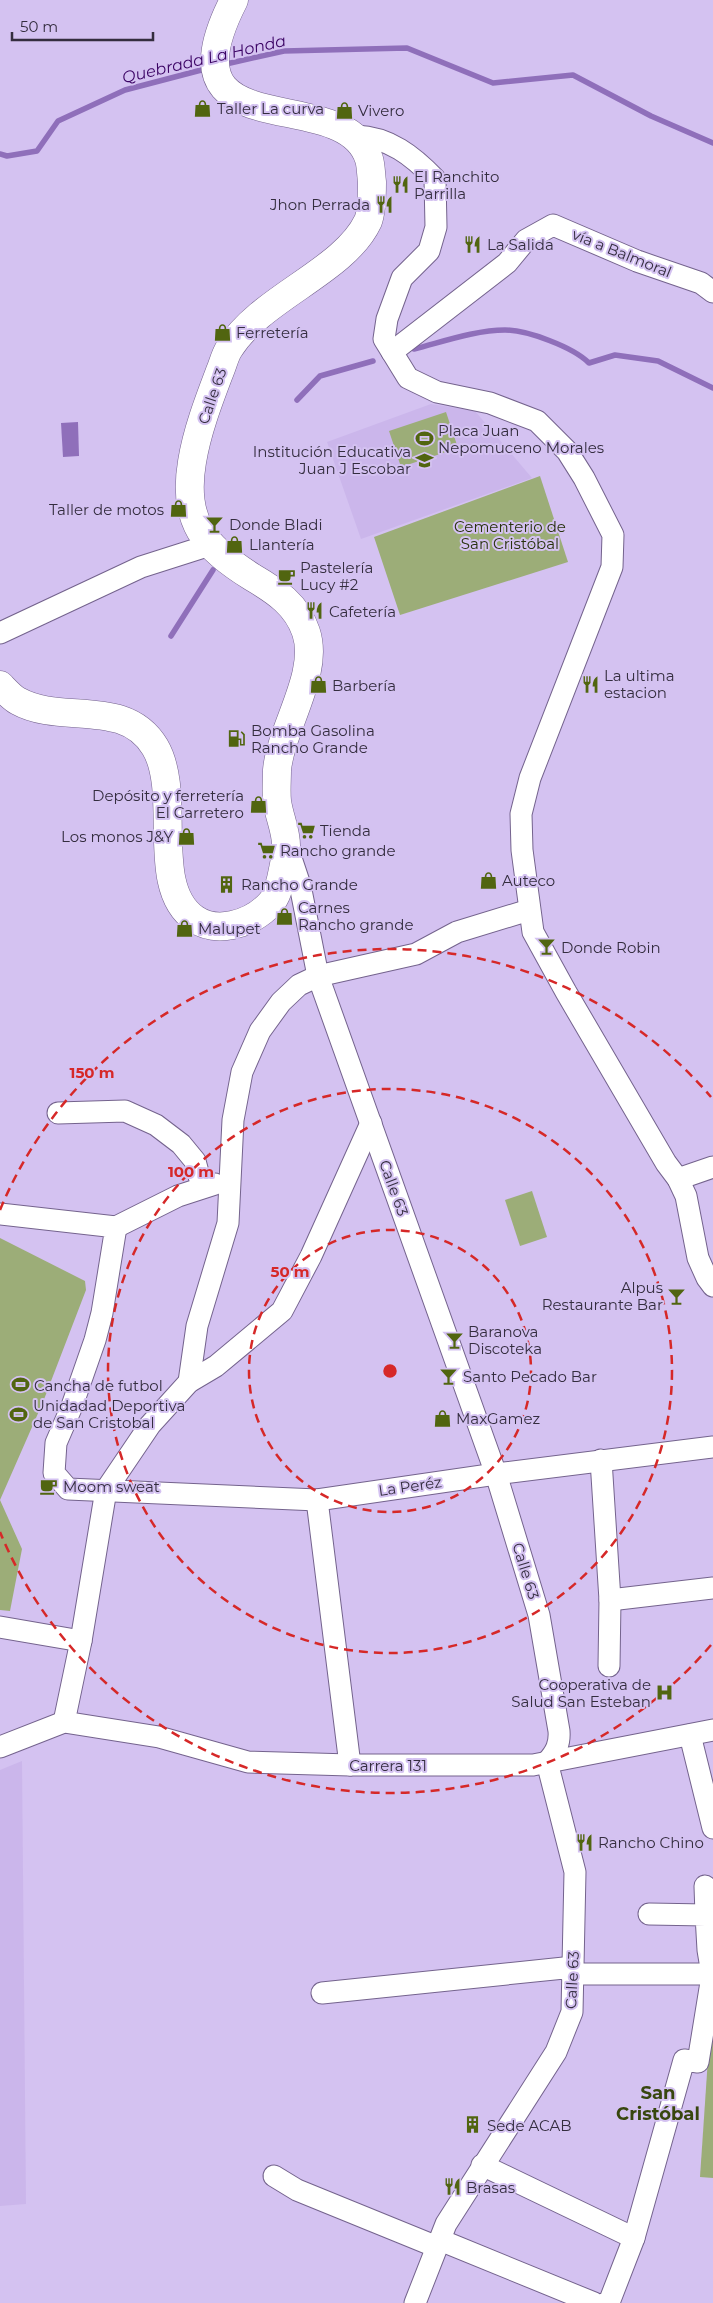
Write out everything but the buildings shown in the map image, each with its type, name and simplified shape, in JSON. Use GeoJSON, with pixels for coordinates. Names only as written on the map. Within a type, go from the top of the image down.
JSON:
{"type":"FeatureCollection","features":[{"type":"Feature","properties":{"kind":"main road"},"geometry":{"type":"LineString","coordinates":[[234,0],[223,22],[216,51],[217,73],[227,92],[244,102],[264,109],[336,125],[356,136]]}},
{"type":"Feature","properties":{"kind":"main road","name":"Calle 63"},"geometry":{"type":"LineString","coordinates":[[0,685],[18,701],[46,710],[75,712],[132,722],[146,734],[158,752],[166,776],[169,842],[174,888],[182,907],[196,920],[214,927],[230,926],[263,911],[274,900],[285,863],[287,845],[277,800],[278,767],[285,732],[300,697],[307,663],[307,635],[295,609],[276,591],[247,574],[213,550],[194,520],[188,488],[192,458],[210,398],[229,349],[255,318],[290,290],[332,262],[354,240],[369,219],[372,188],[369,158],[356,136]]}},
{"type":"Feature","properties":{"kind":"street"},"geometry":{"type":"LineString","coordinates":[[356,136],[370,136],[388,143],[414,158],[435,179],[436,227],[428,251],[402,278],[387,319],[384,339],[408,378],[437,392],[490,404],[537,421],[567,450],[584,478],[612,535],[612,567],[530,778],[521,814],[522,850],[529,910],[533,932],[566,992],[666,1164],[678,1179],[686,1196],[698,1258],[707,1278],[713,1286]]}},
{"type":"Feature","properties":{"kind":"street","name":"vía a Balmoral"},"geometry":{"type":"LineString","coordinates":[[392,352],[507,263],[526,240],[553,225],[636,261],[701,283],[713,292]]}},
{"type":"Feature","properties":{"kind":"street"},"geometry":{"type":"LineString","coordinates":[[0,633],[141,567],[210,545]]}},
{"type":"Feature","properties":{"kind":"street","name":"Calle 63"},"geometry":{"type":"LineString","coordinates":[[287,845],[300,885],[318,976],[496,1474],[539,1615],[553,1687],[560,1741],[548,1762],[575,1872],[572,2012],[556,2052],[446,2224],[415,2303]]}},
{"type":"Feature","properties":{"kind":"street"},"geometry":{"type":"LineString","coordinates":[[189,1382],[197,1326],[228,1223],[233,1120],[242,1072],[260,1031],[281,1002],[299,985],[318,976],[416,954],[456,932],[529,910]]}},
{"type":"Feature","properties":{"kind":"street"},"geometry":{"type":"LineString","coordinates":[[58,1113],[125,1111],[156,1125],[181,1144],[195,1161],[202,1187]]}},
{"type":"Feature","properties":{"kind":"street"},"geometry":{"type":"LineString","coordinates":[[0,1746],[64,1722],[81,1641],[106,1490],[150,1425],[189,1382],[216,1366],[282,1311],[311,1256],[371,1123]]}},
{"type":"Feature","properties":{"kind":"street"},"geometry":{"type":"LineString","coordinates":[[678,1179],[713,1167]]}},
{"type":"Feature","properties":{"kind":"street"},"geometry":{"type":"LineString","coordinates":[[0,1214],[116,1227],[178,1196],[202,1187],[231,1181]]}},
{"type":"Feature","properties":{"kind":"street","name":"La Peréz"},"geometry":{"type":"LineString","coordinates":[[116,1227],[102,1313],[95,1340],[72,1406],[56,1443],[54,1473],[68,1489],[78,1491],[106,1490],[317,1500],[496,1474],[713,1447]]}},
{"type":"Feature","properties":{"kind":"street"},"geometry":{"type":"LineString","coordinates":[[601,1460],[610,1600],[608,1666]]}},
{"type":"Feature","properties":{"kind":"street"},"geometry":{"type":"LineString","coordinates":[[317,1500],[350,1765]]}},
{"type":"Feature","properties":{"kind":"street"},"geometry":{"type":"LineString","coordinates":[[610,1600],[713,1588]]}},
{"type":"Feature","properties":{"kind":"street"},"geometry":{"type":"LineString","coordinates":[[0,1627],[81,1641]]}},
{"type":"Feature","properties":{"kind":"street","name":"Carrera 131"},"geometry":{"type":"LineString","coordinates":[[64,1722],[159,1737],[248,1762],[350,1765],[532,1764],[713,1730]]}},
{"type":"Feature","properties":{"kind":"street"},"geometry":{"type":"LineString","coordinates":[[690,1735],[713,1828]]}},
{"type":"Feature","properties":{"kind":"street"},"geometry":{"type":"LineString","coordinates":[[606,2303],[610,2300],[634,2238],[684,2060],[698,2062],[712,1972],[708,1950],[705,1886]]}},
{"type":"Feature","properties":{"kind":"street"},"geometry":{"type":"LineString","coordinates":[[649,1914],[706,1915]]}},
{"type":"Feature","properties":{"kind":"street"},"geometry":{"type":"LineString","coordinates":[[322,1993],[564,1968],[573,1974],[712,1972]]}},
{"type":"Feature","properties":{"kind":"street"},"geometry":{"type":"LineString","coordinates":[[482,2165],[634,2238]]}},
{"type":"Feature","properties":{"kind":"street"},"geometry":{"type":"LineString","coordinates":[[274,2176],[297,2190],[594,2303]]}},
{"type":"Feature","properties":{"kind":"shaded area","name":"Institución Educativa Juan J Escobar"},"geometry":{"type":"Polygon","coordinates":[[[431,404],[475,411],[532,478],[361,539],[327,442],[431,404]]]}},
{"type":"Feature","properties":{"kind":"shaded area"},"geometry":{"type":"Polygon","coordinates":[[[78,422],[79,456],[63,457],[61,423],[78,422]]]}},
{"type":"Feature","properties":{"kind":"shaded area"},"geometry":{"type":"Polygon","coordinates":[[[22,1761],[26,2204],[0,2206],[0,1770],[22,1761]]]}},
{"type":"Feature","properties":{"kind":"green space","name":"Placa Juan Nepomuceno Morales"},"geometry":{"type":"Polygon","coordinates":[[[446,412],[458,448],[401,467],[389,431],[446,412]]]}},
{"type":"Feature","properties":{"kind":"green space","name":"Cementerio de San Cristóbal"},"geometry":{"type":"Polygon","coordinates":[[[540,476],[568,562],[400,615],[374,537],[540,476]]]}},
{"type":"Feature","properties":{"kind":"green space"},"geometry":{"type":"Polygon","coordinates":[[[532,1191],[547,1237],[520,1246],[505,1200],[532,1191]]]}},
{"type":"Feature","properties":{"kind":"green space","name":"Cancha de futbol"},"geometry":{"type":"Polygon","coordinates":[[[0,1238],[85,1281],[86,1290],[43,1402],[0,1500],[0,1238]]]}},
{"type":"Feature","properties":{"kind":"green space"},"geometry":{"type":"Polygon","coordinates":[[[0,1500],[22,1549],[10,1611],[0,1610],[0,1500]]]}},
{"type":"Feature","properties":{"kind":"green space"},"geometry":{"type":"Polygon","coordinates":[[[713,1984],[713,2178],[700,2177],[713,1984]]]}},
{"type":"Feature","properties":{"kind":"waterway","name":"Quebrada La Honda"},"geometry":{"type":"LineString","coordinates":[[226,64],[284,51],[407,48],[493,83],[573,75],[651,116],[713,143]]}},
{"type":"Feature","properties":{"kind":"waterway","name":"Quebrada La Honda"},"geometry":{"type":"LineString","coordinates":[[0,154],[7,156],[37,151],[58,121],[125,90],[209,68]]}},
{"type":"Feature","properties":{"kind":"waterway"},"geometry":{"type":"LineString","coordinates":[[414,349],[482,332],[514,331],[537,336],[561,346],[589,363],[615,355],[658,361],[713,388]]}},
{"type":"Feature","properties":{"kind":"waterway"},"geometry":{"type":"LineString","coordinates":[[297,400],[320,376],[373,361]]}},
{"type":"Feature","properties":{"kind":"waterway"},"geometry":{"type":"LineString","coordinates":[[171,636],[213,570]]}},
{"type":"Feature","properties":{"kind":"place","name":"Taller La curva"},"geometry":{"type":"Point","coordinates":[203,108]}},
{"type":"Feature","properties":{"kind":"place","name":"Vivero"},"geometry":{"type":"Point","coordinates":[344,110]}},
{"type":"Feature","properties":{"kind":"place","name":"El Ranchito Parrilla"},"geometry":{"type":"Point","coordinates":[400,185]}},
{"type":"Feature","properties":{"kind":"place","name":"Jhon Perrada"},"geometry":{"type":"Point","coordinates":[384,204]}},
{"type":"Feature","properties":{"kind":"place","name":"La Salida"},"geometry":{"type":"Point","coordinates":[473,244]}},
{"type":"Feature","properties":{"kind":"place","name":"Ferretería"},"geometry":{"type":"Point","coordinates":[222,332]}},
{"type":"Feature","properties":{"kind":"place","name":"Placa Juan Nepomuceno Morales"},"geometry":{"type":"Point","coordinates":[424,439]}},
{"type":"Feature","properties":{"kind":"place","name":"Institución Educativa Juan J Escobar"},"geometry":{"type":"Point","coordinates":[425,460]}},
{"type":"Feature","properties":{"kind":"place","name":"Taller de motos"},"geometry":{"type":"Point","coordinates":[178,509]}},
{"type":"Feature","properties":{"kind":"place","name":"Donde Bladi"},"geometry":{"type":"Point","coordinates":[215,524]}},
{"type":"Feature","properties":{"kind":"place","name":"Llantería"},"geometry":{"type":"Point","coordinates":[235,544]}},
{"type":"Feature","properties":{"kind":"place","name":"Pastelería Lucy #2"},"geometry":{"type":"Point","coordinates":[286,576]}},
{"type":"Feature","properties":{"kind":"place","name":"Cafetería"},"geometry":{"type":"Point","coordinates":[315,611]}},
{"type":"Feature","properties":{"kind":"place","name":"La ultima estacion"},"geometry":{"type":"Point","coordinates":[590,684]}},
{"type":"Feature","properties":{"kind":"place","name":"Barbería"},"geometry":{"type":"Point","coordinates":[318,685]}},
{"type":"Feature","properties":{"kind":"place","name":"Bomba Gasolina Rancho Grande"},"geometry":{"type":"Point","coordinates":[237,739]}},
{"type":"Feature","properties":{"kind":"place","name":"Depósito y ferretería El Carretero"},"geometry":{"type":"Point","coordinates":[258,804]}},
{"type":"Feature","properties":{"kind":"place","name":"Tienda"},"geometry":{"type":"Point","coordinates":[306,830]}},
{"type":"Feature","properties":{"kind":"place","name":"Los monos J&Y"},"geometry":{"type":"Point","coordinates":[187,836]}},
{"type":"Feature","properties":{"kind":"place","name":"Rancho grande"},"geometry":{"type":"Point","coordinates":[266,850]}},
{"type":"Feature","properties":{"kind":"place","name":"Auteco"},"geometry":{"type":"Point","coordinates":[488,880]}},
{"type":"Feature","properties":{"kind":"place","name":"Rancho Grande"},"geometry":{"type":"Point","coordinates":[227,884]}},
{"type":"Feature","properties":{"kind":"place","name":"Carnes Rancho grande"},"geometry":{"type":"Point","coordinates":[284,916]}},
{"type":"Feature","properties":{"kind":"place","name":"Malupet"},"geometry":{"type":"Point","coordinates":[184,928]}},
{"type":"Feature","properties":{"kind":"place","name":"Donde Robin"},"geometry":{"type":"Point","coordinates":[547,947]}},
{"type":"Feature","properties":{"kind":"place","name":"Alpus Restaurante Bar"},"geometry":{"type":"Point","coordinates":[677,1296]}},
{"type":"Feature","properties":{"kind":"place","name":"Baranova Discoteka"},"geometry":{"type":"Point","coordinates":[454,1340]}},
{"type":"Feature","properties":{"kind":"place","name":"Santo Pecado Bar"},"geometry":{"type":"Point","coordinates":[449,1376]}},
{"type":"Feature","properties":{"kind":"place","name":"Cancha de futbol"},"geometry":{"type":"Point","coordinates":[20,1385]}},
{"type":"Feature","properties":{"kind":"place","name":"Unidadad Deportiva de San Cristobal"},"geometry":{"type":"Point","coordinates":[19,1414]}},
{"type":"Feature","properties":{"kind":"place","name":"MaxGamez"},"geometry":{"type":"Point","coordinates":[442,1418]}},
{"type":"Feature","properties":{"kind":"place","name":"Moom sweat"},"geometry":{"type":"Point","coordinates":[49,1486]}},
{"type":"Feature","properties":{"kind":"place","name":"Cooperativa de Salud San Esteban"},"geometry":{"type":"Point","coordinates":[665,1693]}},
{"type":"Feature","properties":{"kind":"place","name":"Rancho Chino"},"geometry":{"type":"Point","coordinates":[584,1842]}},
{"type":"Feature","properties":{"kind":"place","name":"Sede ACAB"},"geometry":{"type":"Point","coordinates":[473,2125]}},
{"type":"Feature","properties":{"kind":"place","name":"Brasas"},"geometry":{"type":"Point","coordinates":[452,2187]}},
{"type":"Feature","properties":{"kind":"district","name":"San Cristóbal"},"geometry":{"type":"Point","coordinates":[658,2103]}}]}
